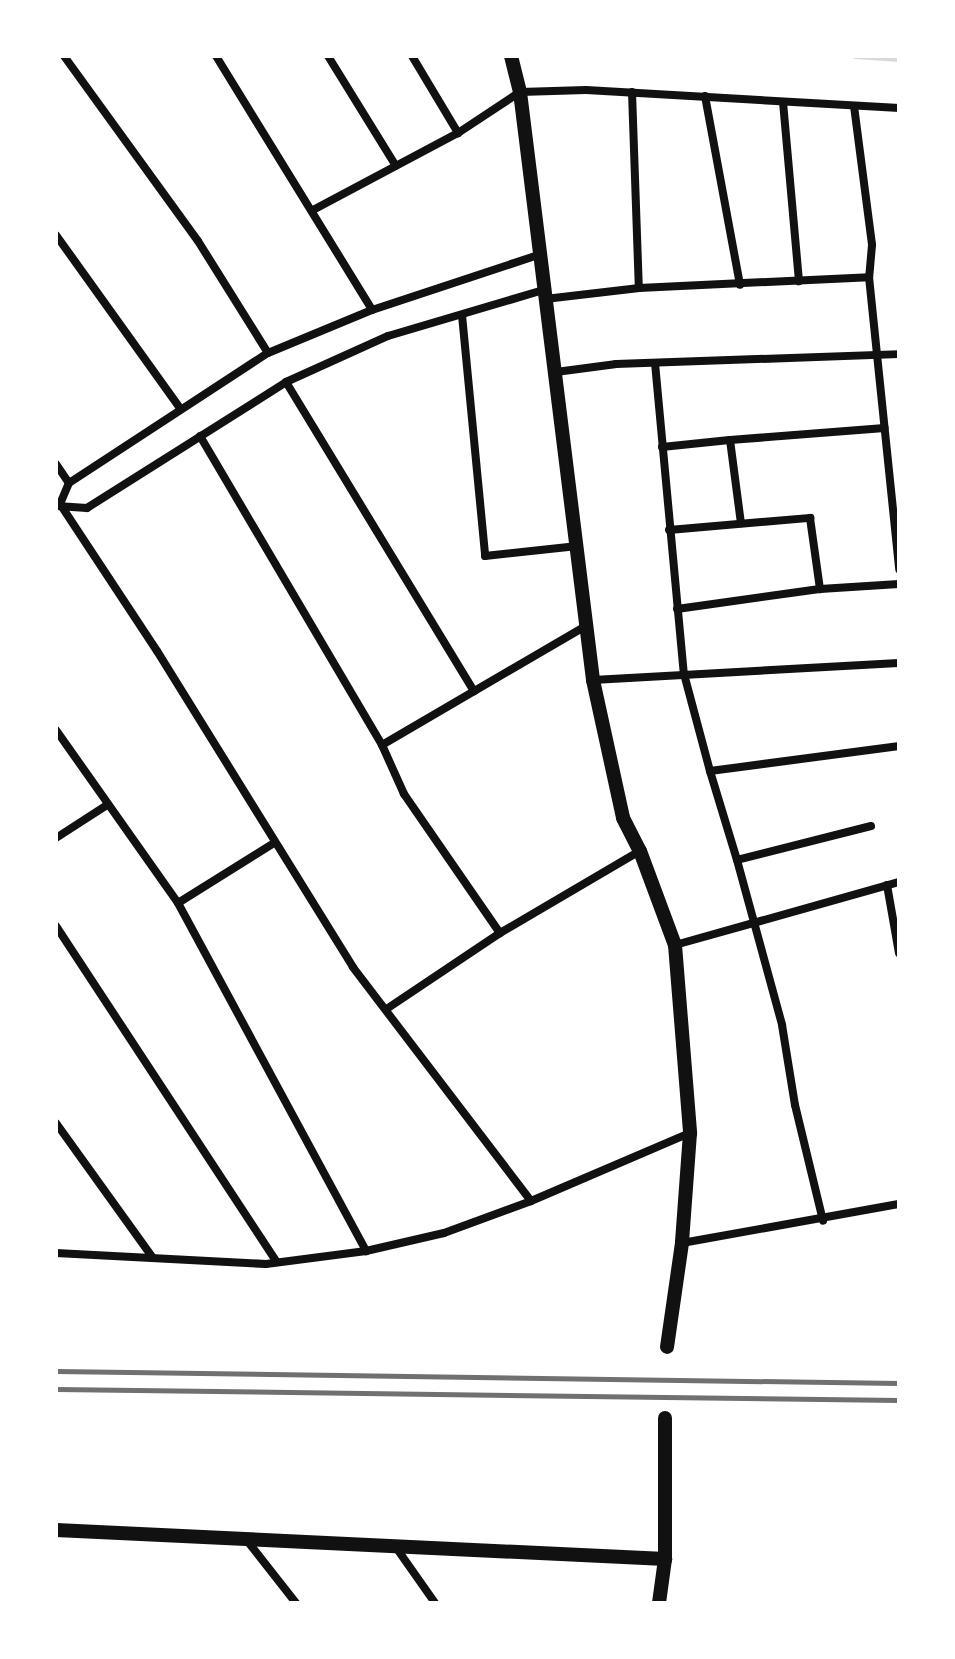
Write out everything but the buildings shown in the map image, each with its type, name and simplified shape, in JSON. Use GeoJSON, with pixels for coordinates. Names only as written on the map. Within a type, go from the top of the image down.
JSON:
{"type":"FeatureCollection","features":[{"type":"Feature","properties":{"kind":"street"},"geometry":{"type":"LineString","coordinates":[[64,56],[198,241],[268,353]]}},
{"type":"Feature","properties":{"kind":"street"},"geometry":{"type":"LineString","coordinates":[[216,56],[372,310]]}},
{"type":"Feature","properties":{"kind":"street"},"geometry":{"type":"LineString","coordinates":[[328,56],[396,166]]}},
{"type":"Feature","properties":{"kind":"street"},"geometry":{"type":"LineString","coordinates":[[412,56],[458,133]]}},
{"type":"Feature","properties":{"kind":"street"},"geometry":{"type":"LineString","coordinates":[[511,56],[520,92],[593,680],[623,818],[640,851],[675,945],[690,1133],[682,1243],[667,1347]]}},
{"type":"Feature","properties":{"kind":"street"},"geometry":{"type":"LineString","coordinates":[[313,210],[458,133],[520,92],[632,92],[899,108]]}},
{"type":"Feature","properties":{"kind":"street"},"geometry":{"type":"LineString","coordinates":[[632,92],[639,288]]}},
{"type":"Feature","properties":{"kind":"street"},"geometry":{"type":"LineString","coordinates":[[705,96],[740,285]]}},
{"type":"Feature","properties":{"kind":"street"},"geometry":{"type":"LineString","coordinates":[[783,102],[799,281]]}},
{"type":"Feature","properties":{"kind":"street"},"geometry":{"type":"LineString","coordinates":[[854,106],[872,245],[869,277],[899,569]]}},
{"type":"Feature","properties":{"kind":"street"},"geometry":{"type":"LineString","coordinates":[[56,235],[180,408]]}},
{"type":"Feature","properties":{"kind":"street"},"geometry":{"type":"LineString","coordinates":[[58,506],[69,483],[268,353],[372,310],[538,255]]}},
{"type":"Feature","properties":{"kind":"street"},"geometry":{"type":"LineString","coordinates":[[58,506],[87,508],[286,382],[388,336],[462,315],[544,294],[869,277]]}},
{"type":"Feature","properties":{"kind":"street"},"geometry":{"type":"LineString","coordinates":[[462,315],[485,556],[578,546]]}},
{"type":"Feature","properties":{"kind":"street"},"geometry":{"type":"LineString","coordinates":[[556,372],[655,363],[899,354]]}},
{"type":"Feature","properties":{"kind":"street"},"geometry":{"type":"LineString","coordinates":[[655,363],[684,674],[782,1025],[795,1105],[823,1221]]}},
{"type":"Feature","properties":{"kind":"street"},"geometry":{"type":"LineString","coordinates":[[286,382],[474,691]]}},
{"type":"Feature","properties":{"kind":"street"},"geometry":{"type":"LineString","coordinates":[[662,447],[885,428]]}},
{"type":"Feature","properties":{"kind":"street"},"geometry":{"type":"LineString","coordinates":[[200,436],[382,745],[404,794],[500,933]]}},
{"type":"Feature","properties":{"kind":"street"},"geometry":{"type":"LineString","coordinates":[[730,440],[741,523]]}},
{"type":"Feature","properties":{"kind":"street"},"geometry":{"type":"LineString","coordinates":[[56,464],[69,483]]}},
{"type":"Feature","properties":{"kind":"street"},"geometry":{"type":"LineString","coordinates":[[58,506],[157,651],[353,967],[388,1008],[531,1201]]}},
{"type":"Feature","properties":{"kind":"street"},"geometry":{"type":"LineString","coordinates":[[669,530],[810,518],[820,589]]}},
{"type":"Feature","properties":{"kind":"street"},"geometry":{"type":"LineString","coordinates":[[677,609],[820,589],[899,584]]}},
{"type":"Feature","properties":{"kind":"street"},"geometry":{"type":"LineString","coordinates":[[382,745],[586,626]]}},
{"type":"Feature","properties":{"kind":"street"},"geometry":{"type":"LineString","coordinates":[[593,680],[899,663]]}},
{"type":"Feature","properties":{"kind":"street"},"geometry":{"type":"LineString","coordinates":[[56,730],[178,903],[366,1251]]}},
{"type":"Feature","properties":{"kind":"street"},"geometry":{"type":"LineString","coordinates":[[710,771],[899,746]]}},
{"type":"Feature","properties":{"kind":"street"},"geometry":{"type":"LineString","coordinates":[[56,838],[107,805]]}},
{"type":"Feature","properties":{"kind":"street"},"geometry":{"type":"LineString","coordinates":[[737,860],[871,826]]}},
{"type":"Feature","properties":{"kind":"street"},"geometry":{"type":"LineString","coordinates":[[178,903],[274,843]]}},
{"type":"Feature","properties":{"kind":"street"},"geometry":{"type":"LineString","coordinates":[[388,1008],[500,933],[640,851]]}},
{"type":"Feature","properties":{"kind":"street"},"geometry":{"type":"LineString","coordinates":[[675,945],[899,882]]}},
{"type":"Feature","properties":{"kind":"street"},"geometry":{"type":"LineString","coordinates":[[887,885],[899,953]]}},
{"type":"Feature","properties":{"kind":"street"},"geometry":{"type":"LineString","coordinates":[[56,926],[277,1262]]}},
{"type":"Feature","properties":{"kind":"street"},"geometry":{"type":"LineString","coordinates":[[56,1123],[153,1258]]}},
{"type":"Feature","properties":{"kind":"street"},"geometry":{"type":"LineString","coordinates":[[56,1253],[277,1262],[366,1251],[444,1233],[531,1201],[690,1133]]}},
{"type":"Feature","properties":{"kind":"street"},"geometry":{"type":"LineString","coordinates":[[682,1243],[823,1221],[899,1204]]}},
{"type":"Feature","properties":{"kind":"street"},"geometry":{"type":"LineString","coordinates":[[659,1603],[665,1559],[665,1418]]}},
{"type":"Feature","properties":{"kind":"street"},"geometry":{"type":"LineString","coordinates":[[56,1530],[665,1559]]}},
{"type":"Feature","properties":{"kind":"street"},"geometry":{"type":"LineString","coordinates":[[245,1538],[296,1603]]}},
{"type":"Feature","properties":{"kind":"street"},"geometry":{"type":"LineString","coordinates":[[394,1546],[435,1603]]}},
{"type":"Feature","properties":{"kind":"waterway"},"geometry":{"type":"LineString","coordinates":[[855,56],[899,59]]}},
{"type":"Feature","properties":{"kind":"railway"},"geometry":{"type":"LineString","coordinates":[[56,1371],[899,1383]]}},
{"type":"Feature","properties":{"kind":"railway"},"geometry":{"type":"LineString","coordinates":[[56,1389],[899,1400]]}}]}
